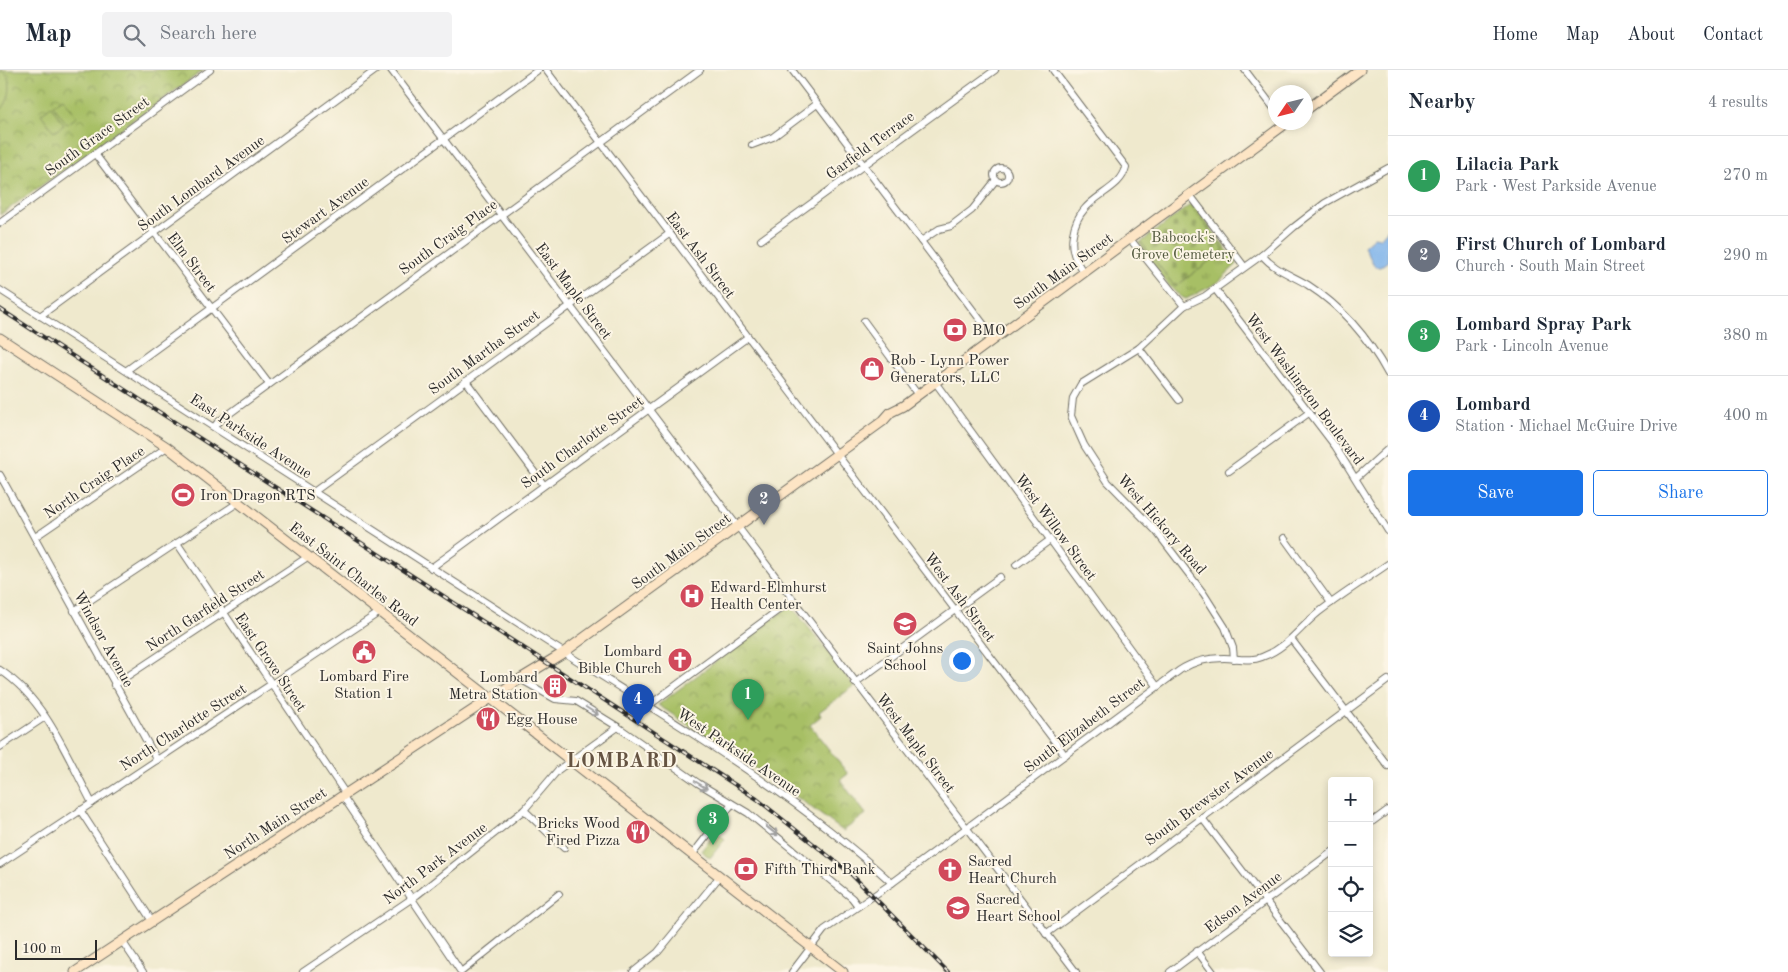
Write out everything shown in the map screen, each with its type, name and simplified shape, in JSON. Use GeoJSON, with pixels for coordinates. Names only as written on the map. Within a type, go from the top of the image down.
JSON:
{"type":"FeatureCollection","features":[{"type":"Feature","properties":{"kind":"main road"},"geometry":{"type":"LineString","coordinates":[[1313,105],[1360,70]]}},
{"type":"Feature","properties":{"kind":"main road","name":"South Main Street"},"geometry":{"type":"LineString","coordinates":[[492,698],[564,653],[883,422],[891,412],[903,406],[1277,130]]}},
{"type":"Feature","properties":{"kind":"main road","name":"East Saint Charles Road"},"geometry":{"type":"LineString","coordinates":[[0,338],[168,447],[844,972]]}},
{"type":"Feature","properties":{"kind":"main road","name":"North Main Street"},"geometry":{"type":"LineString","coordinates":[[75,972],[492,698]]}},
{"type":"Feature","properties":{"kind":"street","name":"South Grace Street"},"geometry":{"type":"LineString","coordinates":[[0,223],[210,70]]}},
{"type":"Feature","properties":{"kind":"street","name":"South Lombard Avenue"},"geometry":{"type":"LineString","coordinates":[[40,316],[376,70]]}},
{"type":"Feature","properties":{"kind":"street","name":"East Maple Street"},"geometry":{"type":"LineString","coordinates":[[391,70],[738,527]]}},
{"type":"Feature","properties":{"kind":"street","name":"Stewart Avenue"},"geometry":{"type":"LineString","coordinates":[[127,370],[538,70]]}},
{"type":"Feature","properties":{"kind":"street","name":"East Ash Street"},"geometry":{"type":"LineString","coordinates":[[546,70],[837,454]]}},
{"type":"Feature","properties":{"kind":"street","name":"South Craig Place"},"geometry":{"type":"LineString","coordinates":[[214,427],[269,384],[700,70]]}},
{"type":"Feature","properties":{"kind":"street"},"geometry":{"type":"LineString","coordinates":[[792,70],[994,338]]}},
{"type":"Feature","properties":{"kind":"street","name":"Garfield Terrace"},"geometry":{"type":"LineString","coordinates":[[761,240],[995,70]]}},
{"type":"Feature","properties":{"kind":"street"},"geometry":{"type":"LineString","coordinates":[[1053,70],[1126,167],[1120,180],[1085,207],[1076,220],[1072,246],[1077,263],[1084,273]]}},
{"type":"Feature","properties":{"kind":"street"},"geometry":{"type":"LineString","coordinates":[[1245,70],[1268,100]]}},
{"type":"Feature","properties":{"kind":"street"},"geometry":{"type":"LineString","coordinates":[[752,145],[773,137],[817,104]]}},
{"type":"Feature","properties":{"kind":"street","name":"Elm Street"},"geometry":{"type":"LineString","coordinates":[[95,154],[269,384]]}},
{"type":"Feature","properties":{"kind":"street"},"geometry":{"type":"LineString","coordinates":[[1178,400],[1139,348],[1184,306],[1215,289],[1244,266],[1262,256],[1309,215],[1388,168]]}},
{"type":"Feature","properties":{"kind":"street"},"geometry":{"type":"LineString","coordinates":[[921,241],[939,229],[951,226],[972,210],[995,181]]}},
{"type":"Feature","properties":{"kind":"street"},"geometry":{"type":"LineString","coordinates":[[1190,195],[1244,266]]}},
{"type":"Feature","properties":{"kind":"street","name":"South Martha Street"},"geometry":{"type":"LineString","coordinates":[[315,491],[669,234]]}},
{"type":"Feature","properties":{"kind":"street"},"geometry":{"type":"LineString","coordinates":[[1130,239],[1184,306]]}},
{"type":"Feature","properties":{"kind":"street"},"geometry":{"type":"LineString","coordinates":[[1262,256],[1272,266],[1308,285],[1338,309],[1369,344],[1388,374]]}},
{"type":"Feature","properties":{"kind":"street","name":"West Washington Boulevard"},"geometry":{"type":"LineString","coordinates":[[1215,289],[1310,412],[1356,478],[1388,531]]}},
{"type":"Feature","properties":{"kind":"street","name":"East Parkside Avenue"},"geometry":{"type":"LineString","coordinates":[[0,290],[564,653]]}},
{"type":"Feature","properties":{"kind":"street"},"geometry":{"type":"LineString","coordinates":[[864,321],[918,395]]}},
{"type":"Feature","properties":{"kind":"street","name":"South Charlotte Street"},"geometry":{"type":"LineString","coordinates":[[432,568],[748,337]]}},
{"type":"Feature","properties":{"kind":"street","name":"West Hickory Road"},"geometry":{"type":"LineString","coordinates":[[1139,348],[1086,380],[1076,391],[1070,406],[1074,426],[1104,475],[1172,551],[1209,601],[1230,639],[1234,659]]}},
{"type":"Feature","properties":{"kind":"street"},"geometry":{"type":"LineString","coordinates":[[466,380],[544,485]]}},
{"type":"Feature","properties":{"kind":"street","name":"West Willow Street"},"geometry":{"type":"LineString","coordinates":[[935,382],[1157,686]]}},
{"type":"Feature","properties":{"kind":"street"},"geometry":{"type":"LineString","coordinates":[[1229,471],[1310,412]]}},
{"type":"Feature","properties":{"kind":"street","name":"North Craig Place"},"geometry":{"type":"LineString","coordinates":[[35,537],[168,447]]}},
{"type":"Feature","properties":{"kind":"street"},"geometry":{"type":"LineString","coordinates":[[1356,478],[1388,449]]}},
{"type":"Feature","properties":{"kind":"street","name":"West Ash Street"},"geometry":{"type":"LineString","coordinates":[[837,454],[1065,755]]}},
{"type":"Feature","properties":{"kind":"street","name":"Windsor Avenue"},"geometry":{"type":"LineString","coordinates":[[0,475],[157,760]]}},
{"type":"Feature","properties":{"kind":"street"},"geometry":{"type":"LineString","coordinates":[[74,611],[239,502]]}},
{"type":"Feature","properties":{"kind":"street","name":"West Maple Street"},"geometry":{"type":"LineString","coordinates":[[738,527],[965,829],[1076,972]]}},
{"type":"Feature","properties":{"kind":"street"},"geometry":{"type":"LineString","coordinates":[[1284,538],[1331,603]]}},
{"type":"Feature","properties":{"kind":"street"},"geometry":{"type":"LineString","coordinates":[[1016,565],[1050,540]]}},
{"type":"Feature","properties":{"kind":"street","name":"East Grove Street"},"geometry":{"type":"LineString","coordinates":[[177,544],[461,972]]}},
{"type":"Feature","properties":{"kind":"street","name":"North Garfield Street"},"geometry":{"type":"LineString","coordinates":[[114,685],[309,556]]}},
{"type":"Feature","properties":{"kind":"street","name":"South Elizabeth Street"},"geometry":{"type":"LineString","coordinates":[[792,972],[824,930],[892,883],[1157,686],[1190,664],[1202,660],[1261,658],[1292,640],[1302,627],[1331,603],[1388,564]]}},
{"type":"Feature","properties":{"kind":"street"},"geometry":{"type":"LineString","coordinates":[[855,683],[1000,577]]}},
{"type":"Feature","properties":{"kind":"street"},"geometry":{"type":"LineString","coordinates":[[648,706],[792,600]]}},
{"type":"Feature","properties":{"kind":"street","name":"North Charlotte Street"},"geometry":{"type":"LineString","coordinates":[[0,864],[380,612]]}},
{"type":"Feature","properties":{"kind":"street"},"geometry":{"type":"LineString","coordinates":[[1292,640],[1388,766]]}},
{"type":"Feature","properties":{"kind":"street","name":"West Parkside Avenue"},"geometry":{"type":"LineString","coordinates":[[564,653],[790,800],[846,843],[892,883]]}},
{"type":"Feature","properties":{"kind":"street"},"geometry":{"type":"LineString","coordinates":[[0,670],[27,690],[45,717],[92,803]]}},
{"type":"Feature","properties":{"kind":"street"},"geometry":{"type":"LineString","coordinates":[[520,679],[550,697],[576,701],[618,727],[785,842],[852,898],[858,906]]}},
{"type":"Feature","properties":{"kind":"street","name":"South Brewster Avenue"},"geometry":{"type":"LineString","coordinates":[[1046,934],[1388,680]]}},
{"type":"Feature","properties":{"kind":"street"},"geometry":{"type":"LineString","coordinates":[[0,747],[45,717]]}},
{"type":"Feature","properties":{"kind":"street","name":"North Park Avenue"},"geometry":{"type":"LineString","coordinates":[[303,972],[412,899],[524,810],[558,770],[618,727]]}},
{"type":"Feature","properties":{"kind":"street"},"geometry":{"type":"LineString","coordinates":[[692,854],[732,804]]}},
{"type":"Feature","properties":{"kind":"street"},"geometry":{"type":"LineString","coordinates":[[80,810],[152,921]]}},
{"type":"Feature","properties":{"kind":"street"},"geometry":{"type":"LineString","coordinates":[[524,810],[564,848]]}},
{"type":"Feature","properties":{"kind":"street"},"geometry":{"type":"LineString","coordinates":[[1372,822],[1388,810]]}},
{"type":"Feature","properties":{"kind":"street"},"geometry":{"type":"LineString","coordinates":[[1202,818],[1320,972]]}},
{"type":"Feature","properties":{"kind":"street","name":"Edson Avenue"},"geometry":{"type":"LineString","coordinates":[[1170,972],[1328,855]]}},
{"type":"Feature","properties":{"kind":"street"},"geometry":{"type":"LineString","coordinates":[[633,972],[658,952],[720,876]]}},
{"type":"Feature","properties":{"kind":"street"},"geometry":{"type":"LineString","coordinates":[[461,972],[559,894]]}},
{"type":"Feature","properties":{"kind":"street"},"geometry":{"type":"LineString","coordinates":[[122,941],[143,972]]}},
{"type":"Feature","properties":{"kind":"street"},"geometry":{"type":"LineString","coordinates":[[1197,951],[1213,972]]}},
{"type":"Feature","properties":{"kind":"green space"},"geometry":{"type":"Polygon","coordinates":[[[0,70],[204,70],[0,215],[0,70]]]}},
{"type":"Feature","properties":{"kind":"green space"},"geometry":{"type":"Polygon","coordinates":[[[0,70],[8,78],[10,89],[7,101],[0,111],[0,70]]]}},
{"type":"Feature","properties":{"kind":"green space"},"geometry":{"type":"Polygon","coordinates":[[[63,98],[77,117],[67,124],[53,105],[63,98]]]}},
{"type":"Feature","properties":{"kind":"green space"},"geometry":{"type":"Polygon","coordinates":[[[51,106],[64,125],[54,132],[41,114],[51,106]]]}},
{"type":"Feature","properties":{"kind":"green space"},"geometry":{"type":"Polygon","coordinates":[[[1193,203],[1237,264],[1217,283],[1186,299],[1180,296],[1167,283],[1139,243],[1141,242],[1175,287],[1224,250],[1190,205],[1193,203]]]}},
{"type":"Feature","properties":{"kind":"green space","name":"Babcock's Grove Cemetery"},"geometry":{"type":"Polygon","coordinates":[[[1190,205],[1224,250],[1175,287],[1141,242],[1190,205]]]}},
{"type":"Feature","properties":{"kind":"green space"},"geometry":{"type":"Polygon","coordinates":[[[791,605],[854,686],[819,712],[821,716],[810,725],[848,774],[840,780],[866,814],[843,831],[774,780],[658,705],[791,605]]]}},
{"type":"Feature","properties":{"kind":"green space"},"geometry":{"type":"Polygon","coordinates":[[[716,832],[725,839],[710,858],[701,851],[716,832]]]}},
{"type":"Feature","properties":{"kind":"water"},"geometry":{"type":"Polygon","coordinates":[[[1388,229],[1388,261],[1380,267],[1375,267],[1364,246],[1374,237],[1380,238],[1388,229]]]}},
{"type":"Feature","properties":{"kind":"railway"},"geometry":{"type":"LineString","coordinates":[[0,309],[757,799],[850,873],[948,972]]}},
{"type":"Feature","properties":{"kind":"place","name":"BMO"},"geometry":{"type":"Point","coordinates":[955,330]}},
{"type":"Feature","properties":{"kind":"place","name":"Rob - Lynn Power Generators, LLC"},"geometry":{"type":"Point","coordinates":[872,369]}},
{"type":"Feature","properties":{"kind":"place","name":"Iron Dragon RTS"},"geometry":{"type":"Point","coordinates":[183,495]}},
{"type":"Feature","properties":{"kind":"place","name":"First Church of Lombard"},"geometry":{"type":"Point","coordinates":[764,525]}},
{"type":"Feature","properties":{"kind":"place","name":"Edward-Elmhurst Health Center"},"geometry":{"type":"Point","coordinates":[692,596]}},
{"type":"Feature","properties":{"kind":"place","name":"Saint Johns School"},"geometry":{"type":"Point","coordinates":[905,624]}},
{"type":"Feature","properties":{"kind":"place","name":"Lombard Fire Station 1"},"geometry":{"type":"Point","coordinates":[364,652]}},
{"type":"Feature","properties":{"kind":"place","name":"Lombard Bible Church"},"geometry":{"type":"Point","coordinates":[680,660]}},
{"type":"Feature","properties":{"kind":"place","name":"Lombard Metra Station"},"geometry":{"type":"Point","coordinates":[555,686]}},
{"type":"Feature","properties":{"kind":"place","name":"Egg House"},"geometry":{"type":"Point","coordinates":[488,719]}},
{"type":"Feature","properties":{"kind":"place","name":"Lilacia Park"},"geometry":{"type":"Point","coordinates":[748,720]}},
{"type":"Feature","properties":{"kind":"place","name":"Lombard"},"geometry":{"type":"Point","coordinates":[638,725]}},
{"type":"Feature","properties":{"kind":"place","name":"Bricks Wood Fired Pizza"},"geometry":{"type":"Point","coordinates":[638,832]}},
{"type":"Feature","properties":{"kind":"place","name":"Lombard Spray Park"},"geometry":{"type":"Point","coordinates":[713,845]}},
{"type":"Feature","properties":{"kind":"place","name":"Fifth Third Bank"},"geometry":{"type":"Point","coordinates":[746,869]}},
{"type":"Feature","properties":{"kind":"place","name":"Sacred Heart Church"},"geometry":{"type":"Point","coordinates":[950,870]}},
{"type":"Feature","properties":{"kind":"place","name":"Sacred Heart School"},"geometry":{"type":"Point","coordinates":[958,908]}},
{"type":"Feature","properties":{"kind":"district","name":"LOMBARD"},"geometry":{"type":"Point","coordinates":[622,760]}}]}
